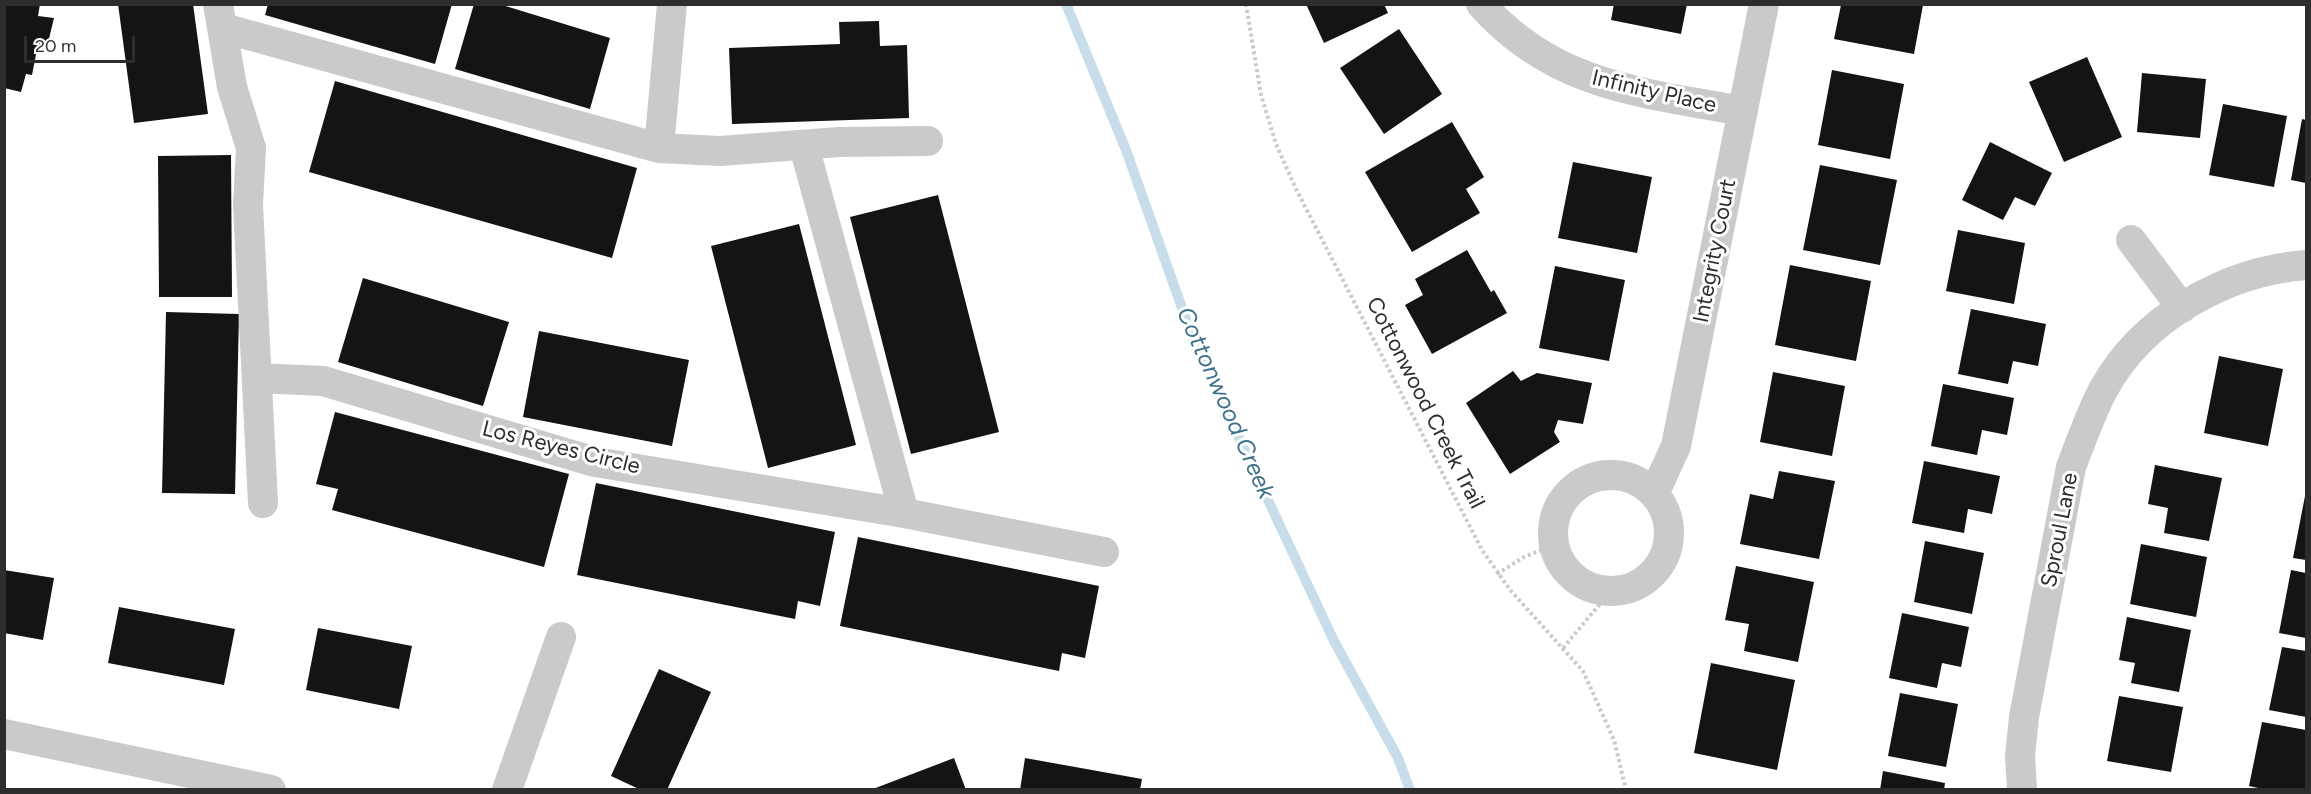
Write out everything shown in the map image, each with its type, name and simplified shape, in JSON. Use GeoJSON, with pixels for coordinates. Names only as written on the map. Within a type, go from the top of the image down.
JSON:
{"type":"FeatureCollection","features":[{"type":"Feature","properties":{"kind":"street"},"geometry":{"type":"LineString","coordinates":[[659,148],[672,4]]}},
{"type":"Feature","properties":{"kind":"street","name":"Infinity Place"},"geometry":{"type":"LineString","coordinates":[[1481,4],[1527,45],[1550,61],[1588,79],[1626,90],[1743,111]]}},
{"type":"Feature","properties":{"kind":"street","name":"Integrity Court"},"geometry":{"type":"LineString","coordinates":[[1654,494],[1676,446],[1764,4]]}},
{"type":"Feature","properties":{"kind":"street"},"geometry":{"type":"LineString","coordinates":[[263,503],[248,205],[251,148],[232,87],[220,16],[659,148],[720,151],[838,142],[928,141]]}},
{"type":"Feature","properties":{"kind":"street"},"geometry":{"type":"LineString","coordinates":[[804,146],[904,513]]}},
{"type":"Feature","properties":{"kind":"street"},"geometry":{"type":"LineString","coordinates":[[2131,240],[2182,308]]}},
{"type":"Feature","properties":{"kind":"street","name":"Sproul Lane"},"geometry":{"type":"LineString","coordinates":[[2022,789],[2019,756],[2024,717],[2071,467],[2085,428],[2103,389],[2150,330],[2208,292],[2280,267],[2307,265]]}},
{"type":"Feature","properties":{"kind":"street","name":"Los Reyes Circle"},"geometry":{"type":"LineString","coordinates":[[257,378],[323,381],[595,462],[904,513],[1104,552]]}},
{"type":"Feature","properties":{"kind":"street"},"geometry":{"type":"LineString","coordinates":[[1599,476],[1619,476],[1638,482],[1654,494],[1665,511],[1669,531],[1666,551],[1648,578],[1631,588],[1610,592],[1587,587],[1570,576],[1558,560],[1554,545],[1553,520],[1565,497],[1580,484],[1599,476]]}},
{"type":"Feature","properties":{"kind":"street"},"geometry":{"type":"LineString","coordinates":[[507,789],[561,637]]}},
{"type":"Feature","properties":{"kind":"street"},"geometry":{"type":"LineString","coordinates":[[4,734],[271,789]]}},
{"type":"Feature","properties":{"kind":"path","name":"Cottonwood Creek Trail"},"geometry":{"type":"LineString","coordinates":[[1246,4],[1261,95],[1276,144],[1296,189],[1482,550],[1497,574],[1583,671],[1614,740],[1626,789]]}},
{"type":"Feature","properties":{"kind":"path"},"geometry":{"type":"LineString","coordinates":[[1497,574],[1524,557],[1554,545]]}},
{"type":"Feature","properties":{"kind":"path"},"geometry":{"type":"LineString","coordinates":[[1563,648],[1610,592]]}},
{"type":"Feature","properties":{"kind":"building"},"geometry":{"type":"Polygon","coordinates":[[[4,4],[40,4],[38,16],[54,18],[47,47],[38,44],[32,75],[26,74],[21,92],[4,88],[4,4]]]}},
{"type":"Feature","properties":{"kind":"building"},"geometry":{"type":"Polygon","coordinates":[[[118,4],[193,4],[208,114],[134,123],[118,4]]]}},
{"type":"Feature","properties":{"kind":"building"},"geometry":{"type":"Polygon","coordinates":[[[268,4],[452,4],[435,64],[265,15],[268,4]]]}},
{"type":"Feature","properties":{"kind":"building"},"geometry":{"type":"Polygon","coordinates":[[[474,4],[499,4],[610,38],[590,109],[455,69],[474,4]]]}},
{"type":"Feature","properties":{"kind":"building"},"geometry":{"type":"Polygon","coordinates":[[[1306,4],[1384,4],[1388,13],[1324,43],[1306,4]]]}},
{"type":"Feature","properties":{"kind":"building"},"geometry":{"type":"Polygon","coordinates":[[[1614,4],[1687,4],[1681,34],[1611,20],[1614,4]]]}},
{"type":"Feature","properties":{"kind":"building"},"geometry":{"type":"Polygon","coordinates":[[[1841,5],[1923,5],[1914,54],[1834,39],[1841,5]]]}},
{"type":"Feature","properties":{"kind":"building"},"geometry":{"type":"Polygon","coordinates":[[[879,21],[880,46],[907,45],[909,118],[732,124],[729,48],[840,44],[839,22],[879,21]]]}},
{"type":"Feature","properties":{"kind":"building"},"geometry":{"type":"Polygon","coordinates":[[[1399,29],[1442,94],[1384,134],[1340,68],[1399,29]]]}},
{"type":"Feature","properties":{"kind":"building"},"geometry":{"type":"Polygon","coordinates":[[[2087,57],[2122,137],[2064,162],[2029,82],[2087,57]]]}},
{"type":"Feature","properties":{"kind":"building"},"geometry":{"type":"Polygon","coordinates":[[[1832,70],[1904,84],[1890,159],[1818,145],[1832,70]]]}},
{"type":"Feature","properties":{"kind":"building"},"geometry":{"type":"Polygon","coordinates":[[[2142,73],[2206,79],[2200,138],[2137,132],[2142,73]]]}},
{"type":"Feature","properties":{"kind":"building"},"geometry":{"type":"Polygon","coordinates":[[[335,81],[637,168],[612,258],[309,172],[335,81]]]}},
{"type":"Feature","properties":{"kind":"building"},"geometry":{"type":"Polygon","coordinates":[[[2223,104],[2287,116],[2274,187],[2209,175],[2223,104]]]}},
{"type":"Feature","properties":{"kind":"building"},"geometry":{"type":"Polygon","coordinates":[[[2302,119],[2306,120],[2306,183],[2291,180],[2302,119]]]}},
{"type":"Feature","properties":{"kind":"building"},"geometry":{"type":"Polygon","coordinates":[[[1452,122],[1484,177],[1466,189],[1480,213],[1412,252],[1365,172],[1452,122]]]}},
{"type":"Feature","properties":{"kind":"building"},"geometry":{"type":"Polygon","coordinates":[[[1990,142],[2052,173],[2035,206],[2015,197],[2003,220],[1962,200],[1990,142]]]}},
{"type":"Feature","properties":{"kind":"building"},"geometry":{"type":"Polygon","coordinates":[[[231,155],[232,297],[159,297],[158,156],[231,155]]]}},
{"type":"Feature","properties":{"kind":"building"},"geometry":{"type":"Polygon","coordinates":[[[1573,162],[1652,177],[1637,253],[1558,238],[1573,162]]]}},
{"type":"Feature","properties":{"kind":"building"},"geometry":{"type":"Polygon","coordinates":[[[1820,165],[1897,180],[1880,265],[1803,250],[1820,165]]]}},
{"type":"Feature","properties":{"kind":"building"},"geometry":{"type":"Polygon","coordinates":[[[938,195],[999,432],[911,454],[850,217],[938,195]]]}},
{"type":"Feature","properties":{"kind":"building"},"geometry":{"type":"Polygon","coordinates":[[[799,224],[856,445],[768,468],[711,246],[799,224]]]}},
{"type":"Feature","properties":{"kind":"building"},"geometry":{"type":"Polygon","coordinates":[[[1958,230],[2025,243],[2014,304],[1946,291],[1958,230]]]}},
{"type":"Feature","properties":{"kind":"building"},"geometry":{"type":"Polygon","coordinates":[[[1467,250],[1491,292],[1494,290],[1507,313],[1432,354],[1405,305],[1423,295],[1415,279],[1467,250]]]}},
{"type":"Feature","properties":{"kind":"building"},"geometry":{"type":"Polygon","coordinates":[[[1790,265],[1871,281],[1856,361],[1775,345],[1790,265]]]}},
{"type":"Feature","properties":{"kind":"building"},"geometry":{"type":"Polygon","coordinates":[[[1555,266],[1625,280],[1609,361],[1539,348],[1555,266]]]}},
{"type":"Feature","properties":{"kind":"building"},"geometry":{"type":"Polygon","coordinates":[[[363,278],[509,322],[483,406],[338,362],[363,278]]]}},
{"type":"Feature","properties":{"kind":"building"},"geometry":{"type":"Polygon","coordinates":[[[1971,309],[2046,324],[2038,366],[2013,361],[2008,384],[1958,374],[1971,309]]]}},
{"type":"Feature","properties":{"kind":"building"},"geometry":{"type":"Polygon","coordinates":[[[166,312],[239,314],[235,494],[162,493],[166,312]]]}},
{"type":"Feature","properties":{"kind":"building"},"geometry":{"type":"Polygon","coordinates":[[[539,331],[689,360],[672,446],[523,417],[539,331]]]}},
{"type":"Feature","properties":{"kind":"building"},"geometry":{"type":"Polygon","coordinates":[[[2219,356],[2283,369],[2268,446],[2204,433],[2219,356]]]}},
{"type":"Feature","properties":{"kind":"building"},"geometry":{"type":"Polygon","coordinates":[[[1513,371],[1521,381],[1537,373],[1592,383],[1583,424],[1558,420],[1554,432],[1560,442],[1510,474],[1466,403],[1513,371]]]}},
{"type":"Feature","properties":{"kind":"building"},"geometry":{"type":"Polygon","coordinates":[[[1773,372],[1845,386],[1832,456],[1760,442],[1773,372]]]}},
{"type":"Feature","properties":{"kind":"building"},"geometry":{"type":"Polygon","coordinates":[[[1943,384],[2014,398],[2007,435],[1982,430],[1977,455],[1931,446],[1943,384]]]}},
{"type":"Feature","properties":{"kind":"building"},"geometry":{"type":"Polygon","coordinates":[[[335,412],[569,474],[544,567],[332,510],[338,489],[316,484],[335,412]]]}},
{"type":"Feature","properties":{"kind":"building"},"geometry":{"type":"Polygon","coordinates":[[[1924,461],[2000,476],[1992,514],[1968,509],[1964,533],[1912,523],[1924,461]]]}},
{"type":"Feature","properties":{"kind":"building"},"geometry":{"type":"Polygon","coordinates":[[[2155,465],[2222,478],[2209,541],[2164,533],[2168,508],[2148,504],[2155,465]]]}},
{"type":"Feature","properties":{"kind":"building"},"geometry":{"type":"Polygon","coordinates":[[[1779,471],[1835,481],[1819,559],[1740,544],[1750,494],[1773,499],[1779,471]]]}},
{"type":"Feature","properties":{"kind":"building"},"geometry":{"type":"Polygon","coordinates":[[[596,483],[835,532],[820,606],[798,601],[795,619],[577,575],[596,483]]]}},
{"type":"Feature","properties":{"kind":"building"},"geometry":{"type":"Polygon","coordinates":[[[2306,496],[2306,560],[2293,558],[2306,496]]]}},
{"type":"Feature","properties":{"kind":"building"},"geometry":{"type":"Polygon","coordinates":[[[858,537],[1099,586],[1085,658],[1062,653],[1059,671],[840,626],[858,537]]]}},
{"type":"Feature","properties":{"kind":"building"},"geometry":{"type":"Polygon","coordinates":[[[1925,541],[1984,553],[1972,614],[1914,602],[1925,541]]]}},
{"type":"Feature","properties":{"kind":"building"},"geometry":{"type":"Polygon","coordinates":[[[2141,544],[2207,557],[2196,617],[2130,604],[2141,544]]]}},
{"type":"Feature","properties":{"kind":"building"},"geometry":{"type":"Polygon","coordinates":[[[1736,566],[1814,582],[1798,662],[1744,651],[1749,624],[1725,620],[1736,566]]]}},
{"type":"Feature","properties":{"kind":"building"},"geometry":{"type":"Polygon","coordinates":[[[4,570],[54,578],[43,640],[4,633],[4,570]]]}},
{"type":"Feature","properties":{"kind":"building"},"geometry":{"type":"Polygon","coordinates":[[[2291,570],[2306,573],[2306,638],[2279,633],[2291,570]]]}},
{"type":"Feature","properties":{"kind":"building"},"geometry":{"type":"Polygon","coordinates":[[[119,607],[235,629],[224,685],[108,663],[119,607]]]}},
{"type":"Feature","properties":{"kind":"building"},"geometry":{"type":"Polygon","coordinates":[[[1902,613],[1969,627],[1961,667],[1942,663],[1937,688],[1889,678],[1902,613]]]}},
{"type":"Feature","properties":{"kind":"building"},"geometry":{"type":"Polygon","coordinates":[[[2127,617],[2191,630],[2179,692],[2131,683],[2135,663],[2119,660],[2127,617]]]}},
{"type":"Feature","properties":{"kind":"building"},"geometry":{"type":"Polygon","coordinates":[[[318,628],[412,646],[399,709],[306,690],[318,628]]]}},
{"type":"Feature","properties":{"kind":"building"},"geometry":{"type":"Polygon","coordinates":[[[2282,647],[2306,651],[2306,717],[2269,710],[2282,647]]]}},
{"type":"Feature","properties":{"kind":"building"},"geometry":{"type":"Polygon","coordinates":[[[1711,663],[1795,680],[1777,770],[1694,753],[1711,663]]]}},
{"type":"Feature","properties":{"kind":"building"},"geometry":{"type":"Polygon","coordinates":[[[659,669],[711,692],[667,790],[641,790],[611,776],[659,669]]]}},
{"type":"Feature","properties":{"kind":"building"},"geometry":{"type":"Polygon","coordinates":[[[1900,693],[1958,704],[1946,767],[1888,756],[1900,693]]]}},
{"type":"Feature","properties":{"kind":"building"},"geometry":{"type":"Polygon","coordinates":[[[2119,696],[2183,707],[2171,772],[2107,761],[2119,696]]]}},
{"type":"Feature","properties":{"kind":"building"},"geometry":{"type":"Polygon","coordinates":[[[2262,722],[2306,730],[2306,790],[2267,790],[2249,786],[2262,722]]]}},
{"type":"Feature","properties":{"kind":"building"},"geometry":{"type":"Polygon","coordinates":[[[954,758],[966,790],[873,790],[873,789],[954,758]]]}},
{"type":"Feature","properties":{"kind":"building"},"geometry":{"type":"Polygon","coordinates":[[[1025,758],[1142,779],[1140,790],[1020,790],[1025,758]]]}},
{"type":"Feature","properties":{"kind":"building"},"geometry":{"type":"Polygon","coordinates":[[[1883,771],[1945,783],[1944,790],[1880,790],[1883,771]]]}},
{"type":"Feature","properties":{"kind":"waterway","name":"Cottonwood Creek"},"geometry":{"type":"LineString","coordinates":[[1066,4],[1126,150],[1194,342],[1334,641],[1398,758],[1410,790]]}}]}
